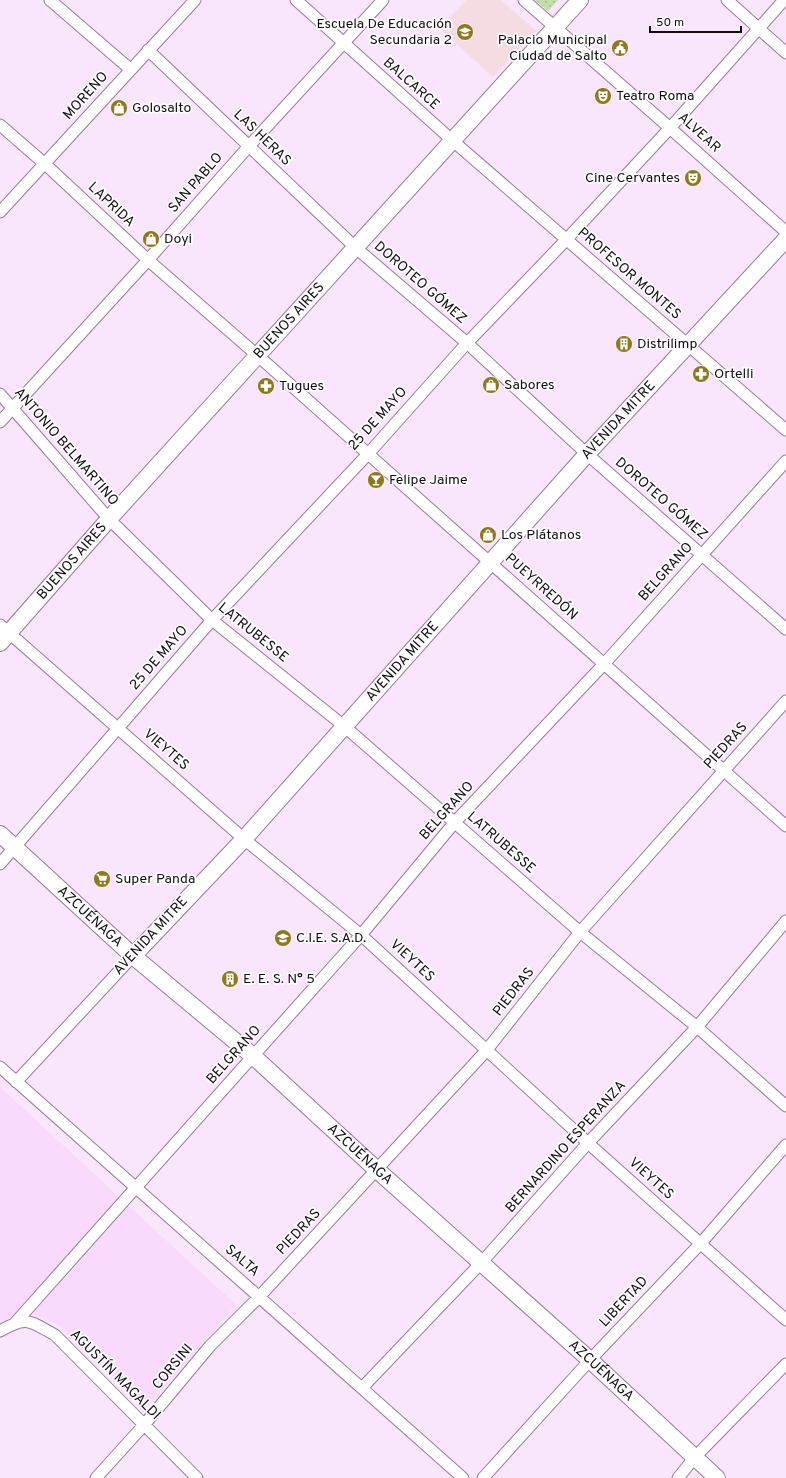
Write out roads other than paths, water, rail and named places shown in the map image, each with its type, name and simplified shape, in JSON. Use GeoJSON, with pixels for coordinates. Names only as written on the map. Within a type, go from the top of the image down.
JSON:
{"type":"FeatureCollection","features":[{"type":"Feature","properties":{"kind":"street"},"geometry":{"type":"LineString","coordinates":[[50,0],[130,69]]}},
{"type":"Feature","properties":{"kind":"street","name":"MORENO"},"geometry":{"type":"LineString","coordinates":[[0,212],[195,0]]}},
{"type":"Feature","properties":{"kind":"street","name":"BALCARCE"},"geometry":{"type":"LineString","coordinates":[[296,0],[452,141]]}},
{"type":"Feature","properties":{"kind":"street","name":"SAN PABLO"},"geometry":{"type":"LineString","coordinates":[[0,422],[382,0]]}},
{"type":"Feature","properties":{"kind":"street","name":"ALVEAR"},"geometry":{"type":"LineString","coordinates":[[524,0],[786,232]]}},
{"type":"Feature","properties":{"kind":"street","name":"BUENOS AIRES"},"geometry":{"type":"LineString","coordinates":[[3,634],[356,248],[580,0]]}},
{"type":"Feature","properties":{"kind":"street"},"geometry":{"type":"LineString","coordinates":[[727,0],[786,53]]}},
{"type":"Feature","properties":{"kind":"street","name":"25 DE MAYO"},"geometry":{"type":"LineString","coordinates":[[0,864],[212,620],[368,454],[467,343],[566,240],[670,128],[784,0]]}},
{"type":"Feature","properties":{"kind":"street","name":"LAS HERAS"},"geometry":{"type":"LineString","coordinates":[[148,50],[356,248]]}},
{"type":"Feature","properties":{"kind":"street","name":"LAPRIDA"},"geometry":{"type":"LineString","coordinates":[[0,125],[45,164],[148,260],[257,355]]}},
{"type":"Feature","properties":{"kind":"street","name":"PROFESOR MONTES"},"geometry":{"type":"LineString","coordinates":[[452,141],[687,346],[786,430]]}},
{"type":"Feature","properties":{"kind":"street","name":"AVENIDA MITRE"},"geometry":{"type":"LineString","coordinates":[[16,1082],[244,839],[587,454],[786,239]]}},
{"type":"Feature","properties":{"kind":"street","name":"DOROTEO GÓMEZ"},"geometry":{"type":"LineString","coordinates":[[356,248],[467,343],[587,454],[786,629]]}},
{"type":"Feature","properties":{"kind":"street","name":"PUEYRREDÓN"},"geometry":{"type":"LineString","coordinates":[[257,355],[786,826]]}},
{"type":"Feature","properties":{"kind":"street","name":"ANTONIO BELMARTINO"},"geometry":{"type":"LineString","coordinates":[[0,394],[109,519]]}},
{"type":"Feature","properties":{"kind":"street","name":"BELGRANO"},"geometry":{"type":"LineString","coordinates":[[15,1323],[361,935],[455,822],[604,664],[786,461]]}},
{"type":"Feature","properties":{"kind":"street","name":"LATRUBESSE"},"geometry":{"type":"LineString","coordinates":[[109,519],[212,620],[344,726],[580,932],[696,1026],[786,1106]]}},
{"type":"Feature","properties":{"kind":"street","name":"VIEYTES"},"geometry":{"type":"LineString","coordinates":[[3,634],[118,727],[244,839],[361,935],[588,1143],[786,1320]]}},
{"type":"Feature","properties":{"kind":"street","name":"PIEDRAS"},"geometry":{"type":"LineString","coordinates":[[260,1296],[486,1050],[580,932],[786,701]]}},
{"type":"Feature","properties":{"kind":"street","name":"AZCUÉNAGA"},"geometry":{"type":"LineString","coordinates":[[0,834],[133,956],[253,1056],[377,1170],[590,1360],[717,1478]]}},
{"type":"Feature","properties":{"kind":"street","name":"BERNARDINO ESPERANZA"},"geometry":{"type":"LineString","coordinates":[[362,1388],[481,1263],[588,1143],[696,1026],[786,921]]}},
{"type":"Feature","properties":{"kind":"street","name":"SALTA"},"geometry":{"type":"LineString","coordinates":[[0,1067],[260,1296],[463,1478]]}},
{"type":"Feature","properties":{"kind":"street","name":"LIBERTAD"},"geometry":{"type":"LineString","coordinates":[[483,1478],[590,1360],[700,1243],[786,1145]]}},
{"type":"Feature","properties":{"kind":"street","name":"CORSINI"},"geometry":{"type":"LineString","coordinates":[[96,1478],[144,1425],[210,1346],[260,1296]]}},
{"type":"Feature","properties":{"kind":"street","name":"AGUSTÍN MAGALDI"},"geometry":{"type":"LineString","coordinates":[[15,1323],[29,1321],[54,1336],[197,1478]]}},
{"type":"Feature","properties":{"kind":"street"},"geometry":{"type":"LineString","coordinates":[[0,1331],[15,1323]]}},
{"type":"Feature","properties":{"kind":"street"},"geometry":{"type":"LineString","coordinates":[[678,1478],[695,1457],[786,1364]]}},
{"type":"Feature","properties":{"kind":"place","name":"Escuela De Educación Secundaria 2"},"geometry":{"type":"Point","coordinates":[465,32]}},
{"type":"Feature","properties":{"kind":"place","name":"Palacio Municipal Ciudad de Salto"},"geometry":{"type":"Point","coordinates":[620,48]}},
{"type":"Feature","properties":{"kind":"place","name":"Teatro Roma"},"geometry":{"type":"Point","coordinates":[603,96]}},
{"type":"Feature","properties":{"kind":"place","name":"Golosalto"},"geometry":{"type":"Point","coordinates":[119,108]}},
{"type":"Feature","properties":{"kind":"place","name":"Cine Cervantes"},"geometry":{"type":"Point","coordinates":[693,178]}},
{"type":"Feature","properties":{"kind":"place","name":"Doyi"},"geometry":{"type":"Point","coordinates":[151,239]}},
{"type":"Feature","properties":{"kind":"place","name":"Distrilimp"},"geometry":{"type":"Point","coordinates":[624,344]}},
{"type":"Feature","properties":{"kind":"place","name":"Ortelli"},"geometry":{"type":"Point","coordinates":[701,374]}},
{"type":"Feature","properties":{"kind":"place","name":"Sabores"},"geometry":{"type":"Point","coordinates":[491,385]}},
{"type":"Feature","properties":{"kind":"place","name":"Tugues"},"geometry":{"type":"Point","coordinates":[266,386]}},
{"type":"Feature","properties":{"kind":"place","name":"Felipe Jaime"},"geometry":{"type":"Point","coordinates":[376,480]}},
{"type":"Feature","properties":{"kind":"place","name":"Los Plátanos"},"geometry":{"type":"Point","coordinates":[488,535]}},
{"type":"Feature","properties":{"kind":"place","name":"Super Panda"},"geometry":{"type":"Point","coordinates":[102,879]}},
{"type":"Feature","properties":{"kind":"place","name":"C.I.E. S.A.D."},"geometry":{"type":"Point","coordinates":[283,938]}},
{"type":"Feature","properties":{"kind":"place","name":"E. E. S. N° 5"},"geometry":{"type":"Point","coordinates":[230,979]}}]}
